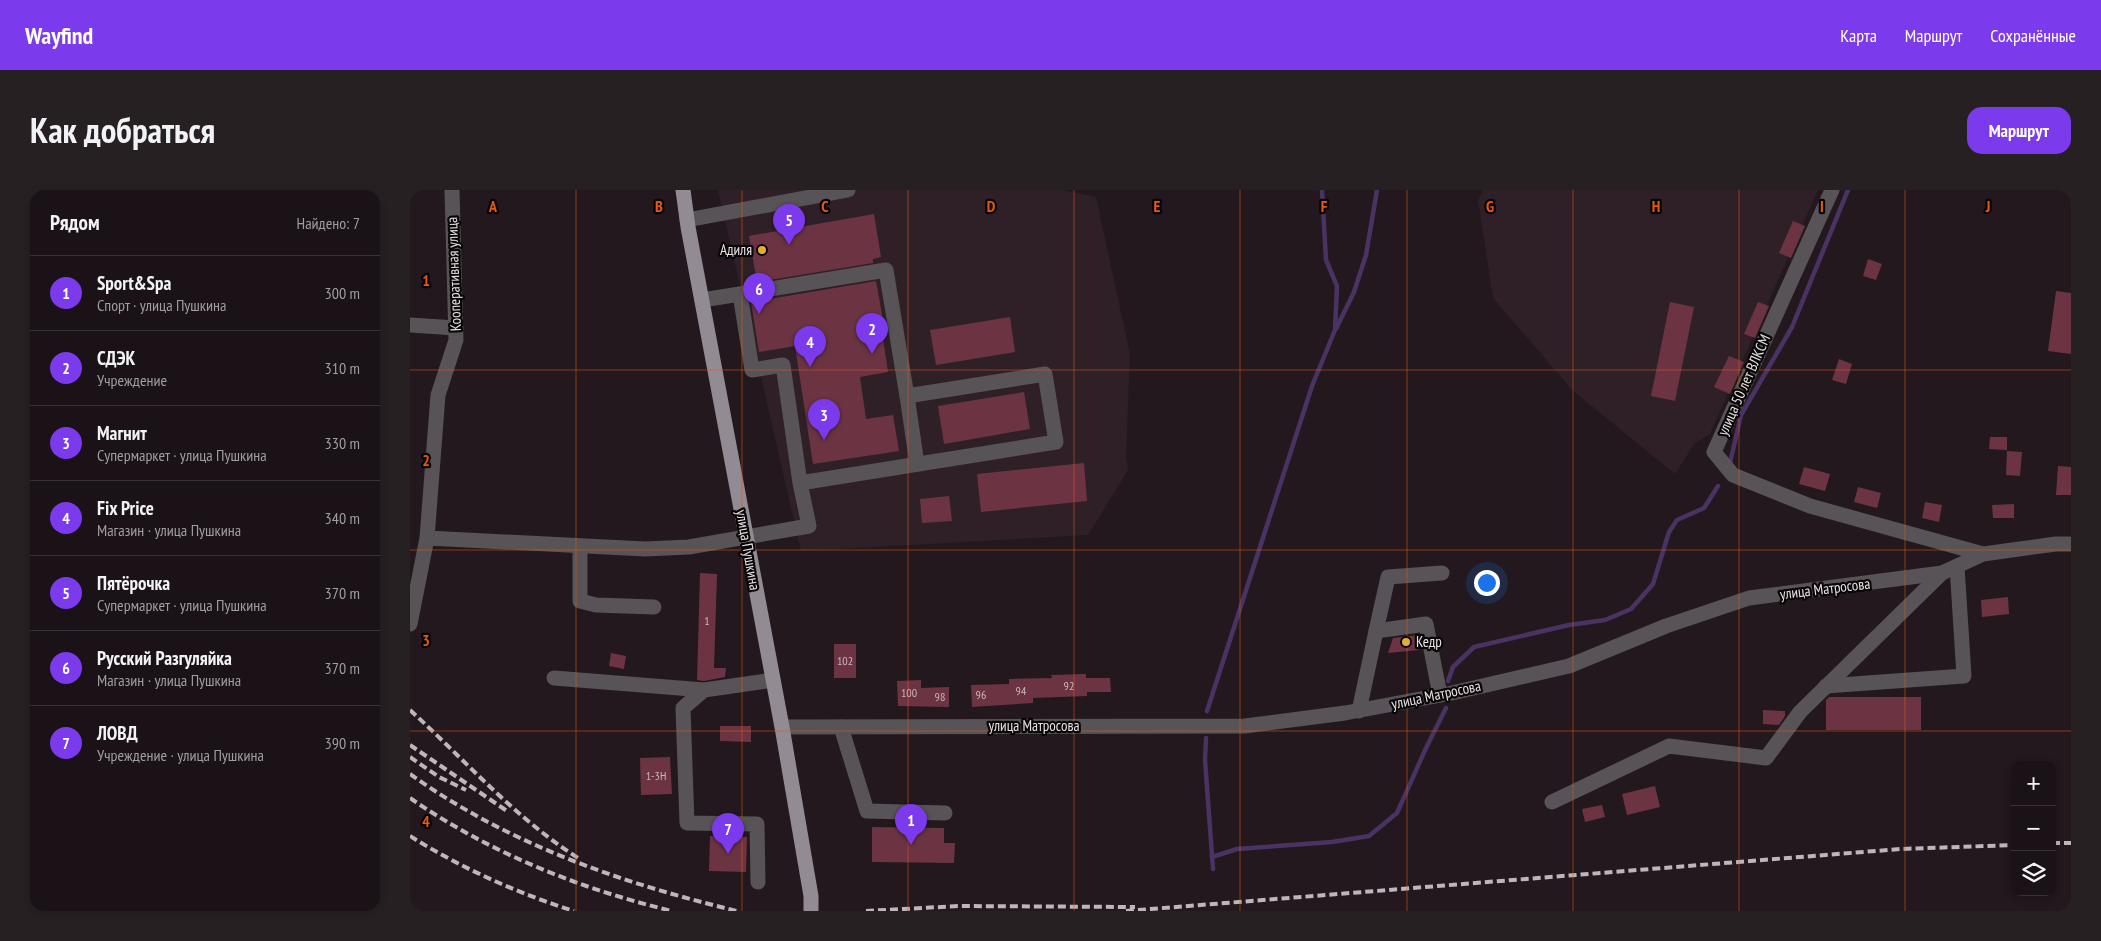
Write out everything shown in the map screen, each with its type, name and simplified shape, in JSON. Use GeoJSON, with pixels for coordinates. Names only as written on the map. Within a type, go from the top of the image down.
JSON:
{"type":"FeatureCollection","features":[{"type":"Feature","properties":{"kind":"main road","name":"улица Пушкина"},"geometry":{"type":"LineString","coordinates":[[683,190],[687,220],[782,727],[811,896],[811,911]]}},
{"type":"Feature","properties":{"kind":"street","name":"Кооперативная улица"},"geometry":{"type":"LineString","coordinates":[[410,624],[427,538],[438,396],[456,340],[452,190]]}},
{"type":"Feature","properties":{"kind":"street"},"geometry":{"type":"LineString","coordinates":[[687,220],[848,190]]}},
{"type":"Feature","properties":{"kind":"street","name":"улица 50 лет ВЛКСМ"},"geometry":{"type":"LineString","coordinates":[[1832,190],[1714,452],[1733,475],[1810,506],[1982,554]]}},
{"type":"Feature","properties":{"kind":"street"},"geometry":{"type":"LineString","coordinates":[[702,300],[886,270],[917,464]]}},
{"type":"Feature","properties":{"kind":"street"},"geometry":{"type":"LineString","coordinates":[[427,538],[645,549],[689,547],[809,526],[800,483],[783,365],[752,370],[740,294]]}},
{"type":"Feature","properties":{"kind":"street"},"geometry":{"type":"LineString","coordinates":[[410,325],[456,328]]}},
{"type":"Feature","properties":{"kind":"street"},"geometry":{"type":"LineString","coordinates":[[800,483],[1056,442],[1045,374],[907,396]]}},
{"type":"Feature","properties":{"kind":"street","name":"улица Матросова"},"geometry":{"type":"LineString","coordinates":[[782,727],[1245,726],[1359,711],[1569,666],[1666,626],[1749,598],[1942,573],[1982,554],[2056,544],[2071,544]]}},
{"type":"Feature","properties":{"kind":"street"},"geometry":{"type":"LineString","coordinates":[[580,546],[580,601],[596,605],[654,607]]}},
{"type":"Feature","properties":{"kind":"street"},"geometry":{"type":"LineString","coordinates":[[1826,686],[1964,676],[1957,566]]}},
{"type":"Feature","properties":{"kind":"street"},"geometry":{"type":"LineString","coordinates":[[1359,711],[1388,577],[1442,573]]}},
{"type":"Feature","properties":{"kind":"street"},"geometry":{"type":"LineString","coordinates":[[1552,802],[1669,746],[1766,758],[1800,712],[1942,573]]}},
{"type":"Feature","properties":{"kind":"street"},"geometry":{"type":"LineString","coordinates":[[1376,631],[1426,624],[1440,695]]}},
{"type":"Feature","properties":{"kind":"street"},"geometry":{"type":"LineString","coordinates":[[554,678],[704,690],[773,680]]}},
{"type":"Feature","properties":{"kind":"street"},"geometry":{"type":"LineString","coordinates":[[704,690],[682,708],[688,823],[757,824],[758,882]]}},
{"type":"Feature","properties":{"kind":"street"},"geometry":{"type":"LineString","coordinates":[[841,727],[867,811],[945,813]]}},
{"type":"Feature","properties":{"kind":"shaded area"},"geometry":{"type":"Polygon","coordinates":[[[718,190],[1062,190],[1096,197],[1130,354],[1126,458],[1128,470],[1088,535],[801,551],[718,190]]]}},
{"type":"Feature","properties":{"kind":"shaded area"},"geometry":{"type":"Polygon","coordinates":[[[1483,190],[1818,190],[1710,434],[1695,443],[1675,474],[1572,390],[1493,298],[1478,200],[1483,190]]]}},
{"type":"Feature","properties":{"kind":"building"},"geometry":{"type":"Polygon","coordinates":[[[874,214],[881,257],[873,259],[873,263],[757,282],[749,236],[874,214]]]}},
{"type":"Feature","properties":{"kind":"building"},"geometry":{"type":"Polygon","coordinates":[[[1793,221],[1805,226],[1791,258],[1779,253],[1793,221]]]}},
{"type":"Feature","properties":{"kind":"building"},"geometry":{"type":"Polygon","coordinates":[[[1868,259],[1882,264],[1876,280],[1863,276],[1868,259]]]}},
{"type":"Feature","properties":{"kind":"building"},"geometry":{"type":"Polygon","coordinates":[[[876,281],[885,331],[882,332],[888,372],[860,377],[866,419],[893,415],[899,451],[813,464],[795,346],[759,352],[751,302],[876,281]]]}},
{"type":"Feature","properties":{"kind":"building"},"geometry":{"type":"Polygon","coordinates":[[[2056,291],[2071,293],[2071,354],[2048,351],[2056,291]]]}},
{"type":"Feature","properties":{"kind":"building"},"geometry":{"type":"Polygon","coordinates":[[[1670,302],[1694,307],[1675,401],[1651,396],[1670,302]]]}},
{"type":"Feature","properties":{"kind":"building"},"geometry":{"type":"Polygon","coordinates":[[[1758,302],[1769,306],[1755,338],[1744,334],[1758,302]]]}},
{"type":"Feature","properties":{"kind":"building"},"geometry":{"type":"Polygon","coordinates":[[[1010,317],[1015,352],[936,365],[930,330],[1010,317]]]}},
{"type":"Feature","properties":{"kind":"building"},"geometry":{"type":"Polygon","coordinates":[[[1729,356],[1744,362],[1730,394],[1714,387],[1729,356]]]}},
{"type":"Feature","properties":{"kind":"building"},"geometry":{"type":"Polygon","coordinates":[[[1839,359],[1852,364],[1846,384],[1832,380],[1839,359]]]}},
{"type":"Feature","properties":{"kind":"building"},"geometry":{"type":"Polygon","coordinates":[[[1024,392],[1030,429],[944,444],[938,406],[1024,392]]]}},
{"type":"Feature","properties":{"kind":"building"},"geometry":{"type":"Polygon","coordinates":[[[1990,437],[2007,437],[2007,450],[1989,449],[1990,437]]]}},
{"type":"Feature","properties":{"kind":"building"},"geometry":{"type":"Polygon","coordinates":[[[2007,451],[2022,452],[2020,476],[2006,475],[2007,451]]]}},
{"type":"Feature","properties":{"kind":"building"},"geometry":{"type":"Polygon","coordinates":[[[1084,463],[1087,501],[981,512],[977,474],[1084,463]]]}},
{"type":"Feature","properties":{"kind":"building"},"geometry":{"type":"Polygon","coordinates":[[[2058,466],[2071,467],[2071,495],[2056,495],[2058,466]]]}},
{"type":"Feature","properties":{"kind":"building"},"geometry":{"type":"Polygon","coordinates":[[[1804,467],[1830,474],[1825,491],[1799,484],[1804,467]]]}},
{"type":"Feature","properties":{"kind":"building"},"geometry":{"type":"Polygon","coordinates":[[[1858,487],[1881,493],[1877,508],[1854,502],[1858,487]]]}},
{"type":"Feature","properties":{"kind":"building"},"geometry":{"type":"Polygon","coordinates":[[[949,496],[952,521],[922,523],[920,499],[949,496]]]}},
{"type":"Feature","properties":{"kind":"building"},"geometry":{"type":"Polygon","coordinates":[[[1925,502],[1942,505],[1939,522],[1922,518],[1925,502]]]}},
{"type":"Feature","properties":{"kind":"building"},"geometry":{"type":"Polygon","coordinates":[[[2014,504],[2014,518],[1993,518],[1992,505],[2014,504]]]}},
{"type":"Feature","properties":{"kind":"building"},"geometry":{"type":"Polygon","coordinates":[[[700,573],[717,574],[714,668],[726,668],[725,677],[704,681],[697,680],[700,573]]]}},
{"type":"Feature","properties":{"kind":"building"},"geometry":{"type":"Polygon","coordinates":[[[2008,597],[2009,614],[1982,617],[1981,600],[2008,597]]]}},
{"type":"Feature","properties":{"kind":"building","name":"Кедр"},"geometry":{"type":"Polygon","coordinates":[[[1419,635],[1419,650],[1388,653],[1393,638],[1419,635]]]}},
{"type":"Feature","properties":{"kind":"building"},"geometry":{"type":"Polygon","coordinates":[[[834,644],[856,644],[856,678],[834,678],[834,644]]]}},
{"type":"Feature","properties":{"kind":"building"},"geometry":{"type":"Polygon","coordinates":[[[611,653],[626,656],[624,669],[609,666],[611,653]]]}},
{"type":"Feature","properties":{"kind":"building"},"geometry":{"type":"Polygon","coordinates":[[[1086,674],[1086,678],[1110,678],[1111,692],[1087,692],[1087,696],[1033,698],[1033,703],[972,707],[971,685],[1009,684],[1009,679],[1052,678],[1051,675],[1086,674]]]}},
{"type":"Feature","properties":{"kind":"building"},"geometry":{"type":"Polygon","coordinates":[[[921,680],[921,688],[949,687],[949,707],[898,706],[897,681],[921,680]]]}},
{"type":"Feature","properties":{"kind":"building"},"geometry":{"type":"Polygon","coordinates":[[[1829,697],[1921,697],[1921,730],[1826,730],[1826,700],[1829,697]]]}},
{"type":"Feature","properties":{"kind":"building"},"geometry":{"type":"Polygon","coordinates":[[[1763,710],[1785,711],[1785,716],[1779,725],[1763,724],[1763,710]]]}},
{"type":"Feature","properties":{"kind":"building"},"geometry":{"type":"Polygon","coordinates":[[[720,726],[751,726],[751,742],[720,741],[720,726]]]}},
{"type":"Feature","properties":{"kind":"building"},"geometry":{"type":"Polygon","coordinates":[[[670,757],[672,794],[641,795],[640,758],[670,757]]]}},
{"type":"Feature","properties":{"kind":"building"},"geometry":{"type":"Polygon","coordinates":[[[1655,786],[1660,807],[1627,815],[1622,794],[1655,786]]]}},
{"type":"Feature","properties":{"kind":"building"},"geometry":{"type":"Polygon","coordinates":[[[1602,805],[1605,817],[1585,822],[1582,809],[1602,805]]]}},
{"type":"Feature","properties":{"kind":"building"},"geometry":{"type":"Polygon","coordinates":[[[872,827],[944,828],[944,843],[955,843],[954,863],[872,862],[872,827]]]}},
{"type":"Feature","properties":{"kind":"building"},"geometry":{"type":"Polygon","coordinates":[[[710,836],[747,837],[746,872],[709,871],[710,836]]]}},
{"type":"Feature","properties":{"kind":"waterway"},"geometry":{"type":"LineString","coordinates":[[1207,711],[1312,386],[1335,330],[1337,286],[1326,260],[1322,190]]}},
{"type":"Feature","properties":{"kind":"waterway"},"geometry":{"type":"LineString","coordinates":[[1336,329],[1354,292],[1366,255],[1377,190]]}},
{"type":"Feature","properties":{"kind":"waterway"},"geometry":{"type":"LineString","coordinates":[[1730,463],[1741,415],[1792,327],[1848,190]]}},
{"type":"Feature","properties":{"kind":"waterway"},"geometry":{"type":"LineString","coordinates":[[1448,681],[1453,667],[1474,647],[1569,625],[1605,620],[1631,609],[1653,584],[1669,532],[1677,520],[1704,508],[1718,486]]}},
{"type":"Feature","properties":{"kind":"waterway"},"geometry":{"type":"LineString","coordinates":[[1212,857],[1237,849],[1332,842],[1369,836],[1397,813],[1446,708]]}},
{"type":"Feature","properties":{"kind":"waterway"},"geometry":{"type":"LineString","coordinates":[[1206,738],[1205,760],[1213,869]]}},
{"type":"Feature","properties":{"kind":"railway"},"geometry":{"type":"LineString","coordinates":[[410,710],[532,825],[578,858]]}},
{"type":"Feature","properties":{"kind":"railway"},"geometry":{"type":"LineString","coordinates":[[410,745],[507,811]]}},
{"type":"Feature","properties":{"kind":"railway"},"geometry":{"type":"LineString","coordinates":[[410,757],[439,777],[466,790]]}},
{"type":"Feature","properties":{"kind":"railway"},"geometry":{"type":"LineString","coordinates":[[410,774],[447,799],[526,841],[608,874],[651,888],[737,911]]}},
{"type":"Feature","properties":{"kind":"railway"},"geometry":{"type":"LineString","coordinates":[[410,798],[503,852],[603,892],[672,911]]}},
{"type":"Feature","properties":{"kind":"railway"},"geometry":{"type":"LineString","coordinates":[[410,836],[449,859],[490,879],[574,911]]}},
{"type":"Feature","properties":{"kind":"railway"},"geometry":{"type":"LineString","coordinates":[[2056,843],[2071,843]]}},
{"type":"Feature","properties":{"kind":"railway"},"geometry":{"type":"LineString","coordinates":[[1126,911],[1900,849],[2011,845]]}},
{"type":"Feature","properties":{"kind":"railway"},"geometry":{"type":"LineString","coordinates":[[866,911],[959,906],[1135,907]]}},
{"type":"Feature","properties":{"kind":"place","name":"Пятёрочка"},"geometry":{"type":"Point","coordinates":[789,245]}},
{"type":"Feature","properties":{"kind":"place","name":"Адиля"},"geometry":{"type":"Point","coordinates":[762,250]}},
{"type":"Feature","properties":{"kind":"place","name":"Русский Разгуляйка"},"geometry":{"type":"Point","coordinates":[759,314]}},
{"type":"Feature","properties":{"kind":"place","name":"СДЭК"},"geometry":{"type":"Point","coordinates":[872,354]}},
{"type":"Feature","properties":{"kind":"place","name":"Fix Price"},"geometry":{"type":"Point","coordinates":[810,367]}},
{"type":"Feature","properties":{"kind":"place","name":"Магнит"},"geometry":{"type":"Point","coordinates":[824,440]}},
{"type":"Feature","properties":{"kind":"place","name":"Кедр"},"geometry":{"type":"Point","coordinates":[1406,642]}},
{"type":"Feature","properties":{"kind":"place","name":"Sport&Spa"},"geometry":{"type":"Point","coordinates":[911,845]}},
{"type":"Feature","properties":{"kind":"place","name":"ЛОВД"},"geometry":{"type":"Point","coordinates":[728,854]}}]}
